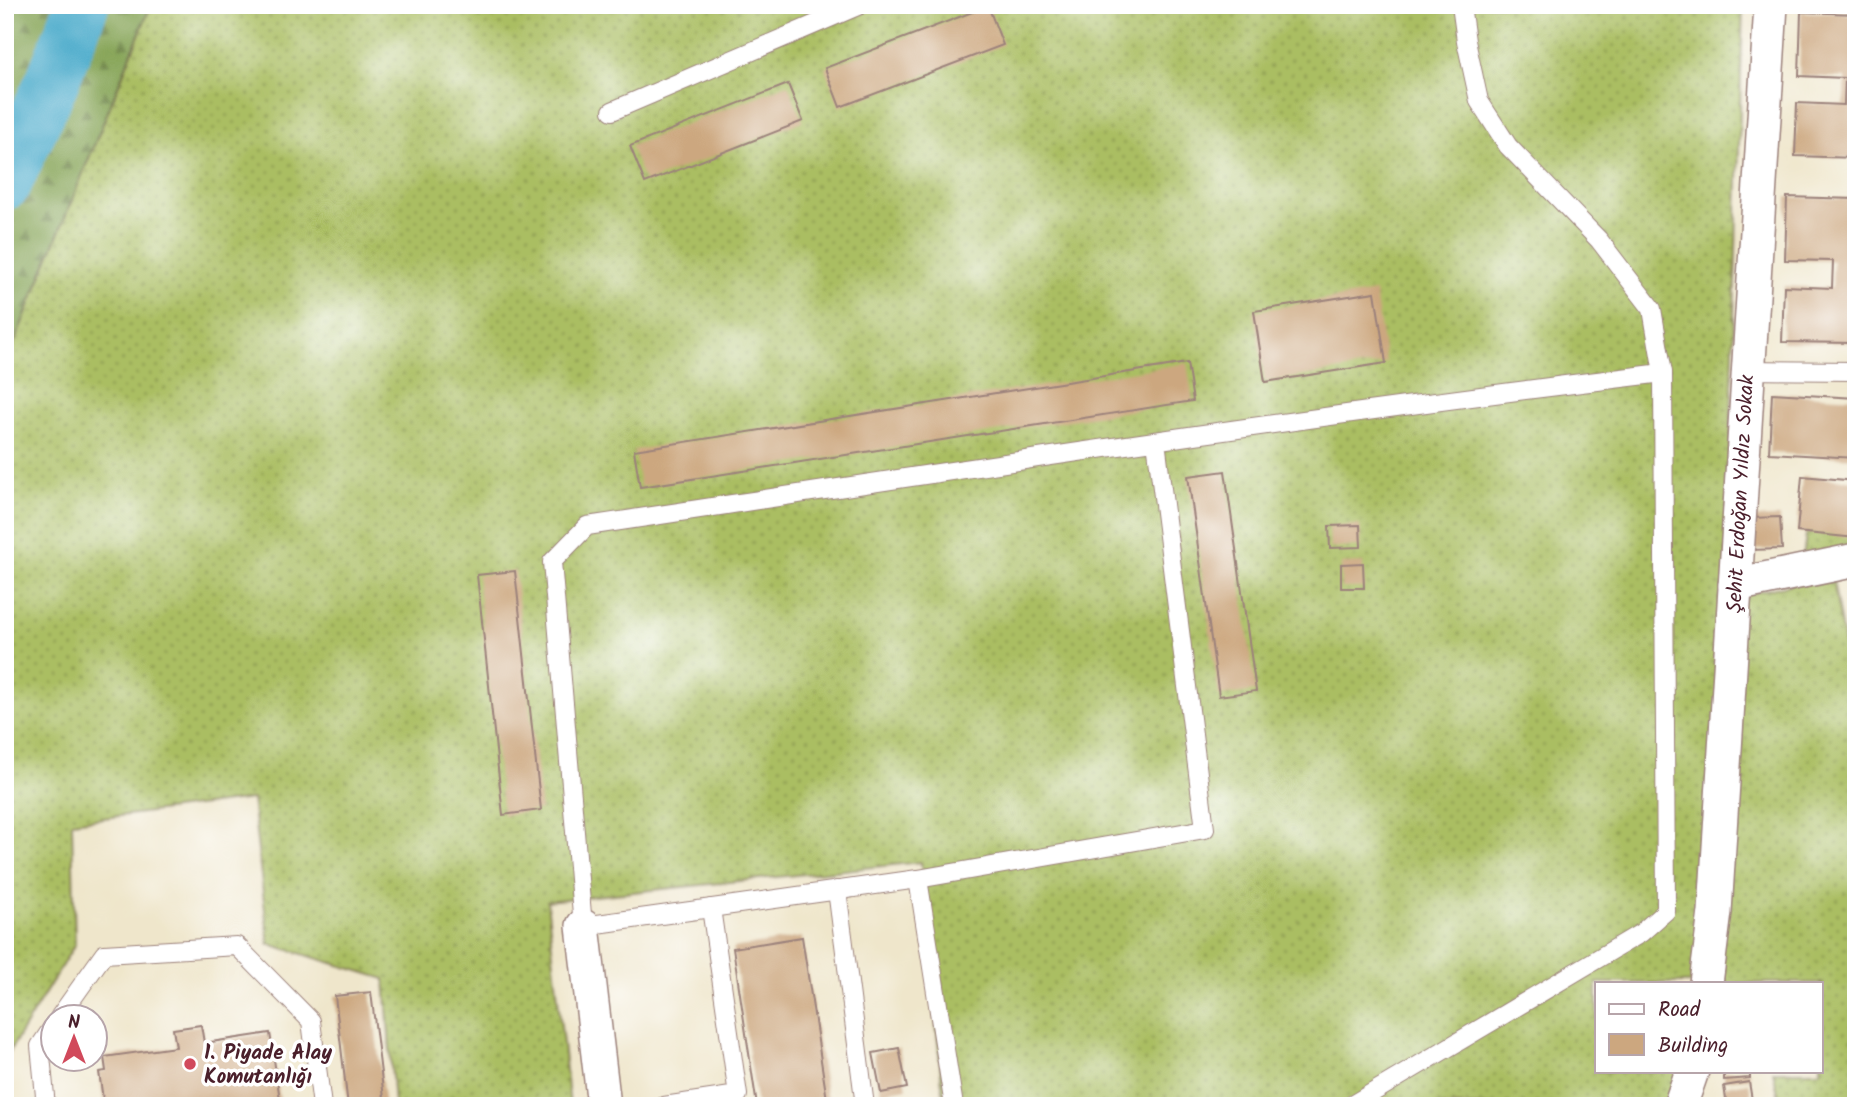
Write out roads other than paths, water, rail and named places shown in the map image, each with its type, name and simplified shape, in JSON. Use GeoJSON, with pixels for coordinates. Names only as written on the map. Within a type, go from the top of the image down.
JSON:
{"type":"FeatureCollection","features":[{"type":"Feature","properties":{"kind":"street","name":"Şehit Erdoğan Yıldız Sokak"},"geometry":{"type":"LineString","coordinates":[[1706,982],[1714,912],[1771,5]]}},
{"type":"Feature","properties":{"kind":"street"},"geometry":{"type":"LineString","coordinates":[[1735,586],[1856,560]]}},
{"type":"Feature","properties":{"kind":"street"},"geometry":{"type":"LineString","coordinates":[[583,926],[604,1106]]}},
{"type":"Feature","properties":{"kind":"street"},"geometry":{"type":"LineString","coordinates":[[1681,1106],[1692,1072]]}},
{"type":"Feature","properties":{"kind":"lane"},"geometry":{"type":"LineString","coordinates":[[612,111],[860,5]]}},
{"type":"Feature","properties":{"kind":"lane"},"geometry":{"type":"LineString","coordinates":[[1350,1106],[1641,933],[1666,911],[1663,373],[1652,309],[1599,240],[1508,146],[1479,100],[1461,5]]}},
{"type":"Feature","properties":{"kind":"lane"},"geometry":{"type":"LineString","coordinates":[[1747,370],[1856,371]]}},
{"type":"Feature","properties":{"kind":"lane"},"geometry":{"type":"LineString","coordinates":[[1156,441],[1205,829],[918,879],[583,926],[552,562],[587,526],[1156,441],[1489,394],[1663,373]]}},
{"type":"Feature","properties":{"kind":"lane"},"geometry":{"type":"LineString","coordinates":[[918,879],[954,1106]]}},
{"type":"Feature","properties":{"kind":"lane"},"geometry":{"type":"LineString","coordinates":[[837,890],[864,1106]]}},
{"type":"Feature","properties":{"kind":"lane"},"geometry":{"type":"LineString","coordinates":[[664,1106],[737,1095],[711,908]]}},
{"type":"Feature","properties":{"kind":"lane"},"geometry":{"type":"LineString","coordinates":[[71,1002],[104,954],[237,946],[311,1021],[322,1106]]}},
{"type":"Feature","properties":{"kind":"lane"},"geometry":{"type":"LineString","coordinates":[[43,1072],[46,1106]]}},
{"type":"Feature","properties":{"kind":"waterway"},"geometry":{"type":"LineString","coordinates":[[5,183],[52,82],[82,5]]}},
{"type":"Feature","properties":{"kind":"place","name":"1. Piyade Alay Komutanlığı"},"geometry":{"type":"Point","coordinates":[190,1064]}}]}
